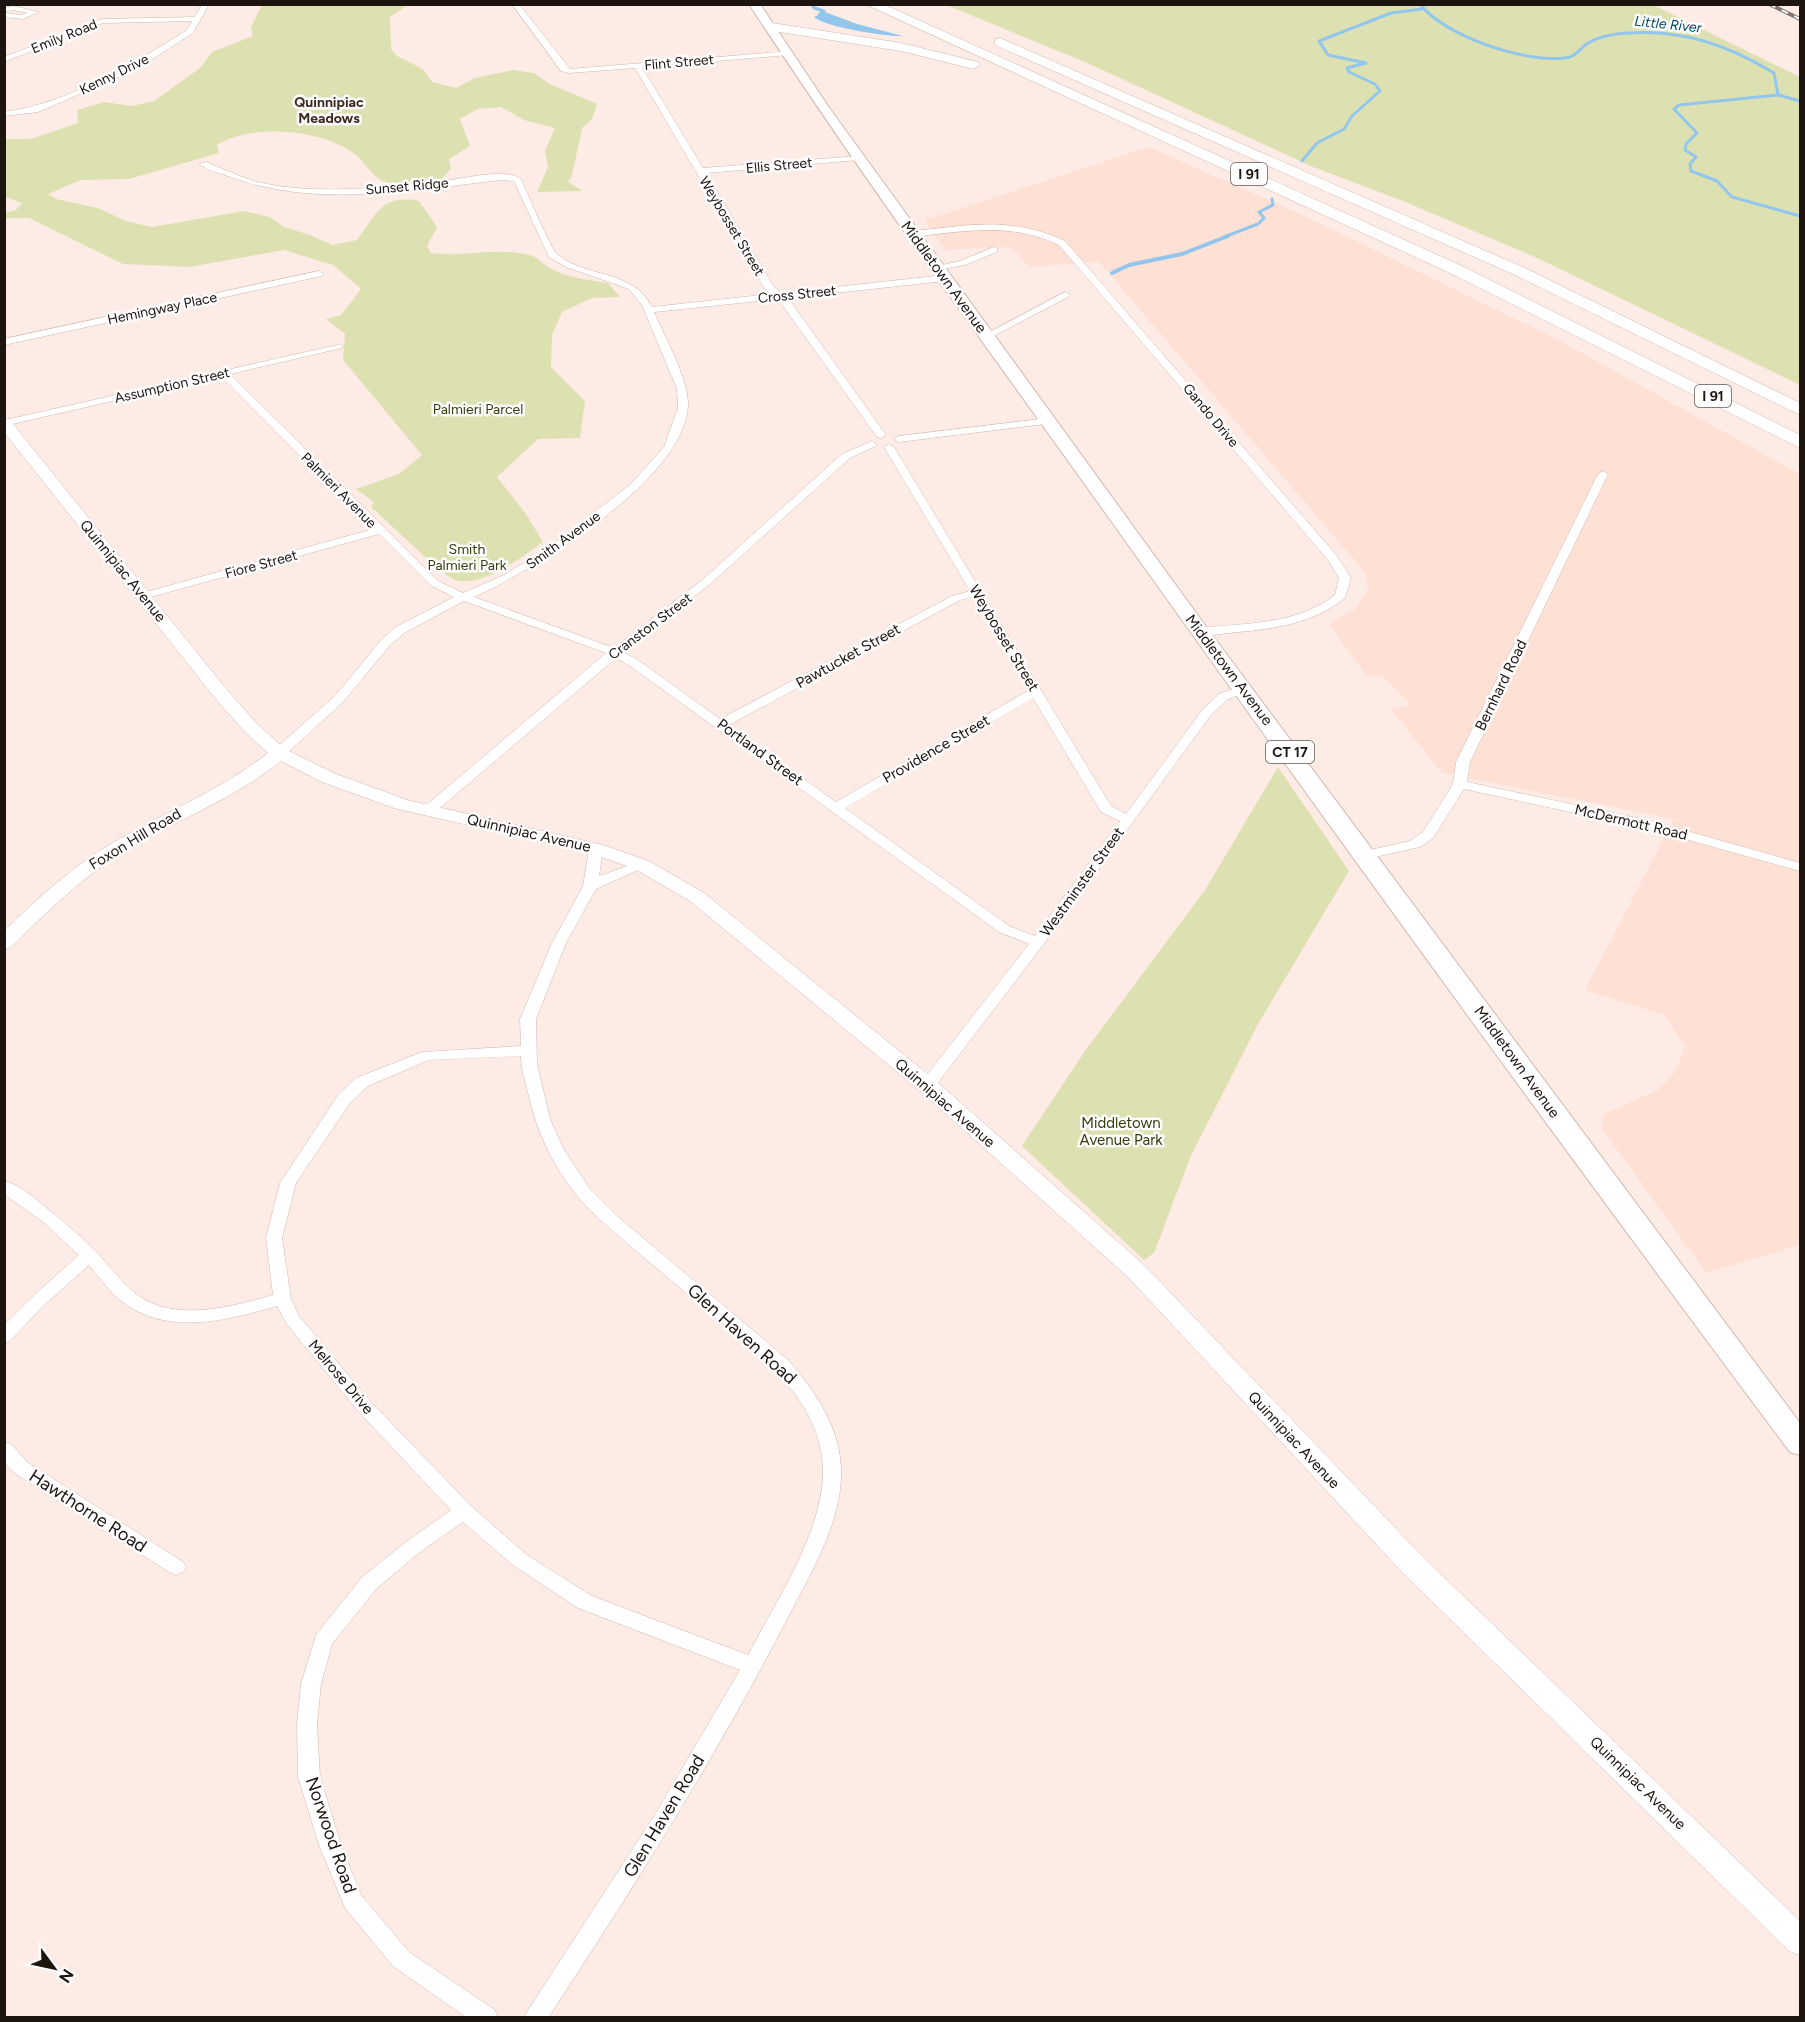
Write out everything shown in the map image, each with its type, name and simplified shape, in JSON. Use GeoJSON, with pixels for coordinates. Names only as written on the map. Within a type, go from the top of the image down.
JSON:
{"type":"FeatureCollection","features":[{"type":"Feature","properties":{"kind":"highway","name":"I 91"},"geometry":{"type":"LineString","coordinates":[[871,4],[1482,280],[1636,356],[1800,442]]}},
{"type":"Feature","properties":{"kind":"highway"},"geometry":{"type":"LineString","coordinates":[[772,27],[953,59],[1017,80],[1079,105],[1116,114]]}},
{"type":"Feature","properties":{"kind":"highway"},"geometry":{"type":"LineString","coordinates":[[786,49],[799,37],[828,36]]}},
{"type":"Feature","properties":{"kind":"highway","name":"I 91"},"geometry":{"type":"LineString","coordinates":[[987,36],[1489,258],[1664,341],[1800,410]]}},
{"type":"Feature","properties":{"kind":"main road","name":"Middletown Avenue"},"geometry":{"type":"LineString","coordinates":[[754,4],[772,27],[801,77],[1200,632],[1800,1444]]}},
{"type":"Feature","properties":{"kind":"main road","name":"Quinnipiac Avenue"},"geometry":{"type":"LineString","coordinates":[[5,422],[236,710],[279,753],[361,791],[429,810],[596,849],[642,865],[697,897],[927,1085],[1136,1271],[1413,1565],[1800,1941]]}},
{"type":"Feature","properties":{"kind":"main road","name":"Foxon Hill Road"},"geometry":{"type":"LineString","coordinates":[[4,943],[46,901],[81,871],[150,829],[258,770],[279,753]]}},
{"type":"Feature","properties":{"kind":"street","name":"Kenny Drive"},"geometry":{"type":"LineString","coordinates":[[4,114],[35,110],[134,67],[190,31],[206,4]]}},
{"type":"Feature","properties":{"kind":"street","name":"Flint Street"},"geometry":{"type":"LineString","coordinates":[[515,4],[564,69],[569,71],[638,66],[786,49]]}},
{"type":"Feature","properties":{"kind":"street"},"geometry":{"type":"LineString","coordinates":[[4,10],[13,8],[35,12],[23,16],[4,15]]}},
{"type":"Feature","properties":{"kind":"street","name":"Emily Road"},"geometry":{"type":"LineString","coordinates":[[4,60],[102,21],[197,19]]}},
{"type":"Feature","properties":{"kind":"street","name":"Weybosset Street"},"geometry":{"type":"LineString","coordinates":[[638,66],[770,289],[781,296],[877,439]]}},
{"type":"Feature","properties":{"kind":"street","name":"Ellis Street"},"geometry":{"type":"LineString","coordinates":[[700,171],[859,158]]}},
{"type":"Feature","properties":{"kind":"street","name":"Sunset Ridge"},"geometry":{"type":"LineString","coordinates":[[203,164],[260,185],[322,192],[404,188],[486,178],[514,178],[521,182],[550,252],[563,262],[632,287],[650,310]]}},
{"type":"Feature","properties":{"kind":"street","name":"Gando Drive"},"geometry":{"type":"LineString","coordinates":[[914,234],[1009,228],[1038,232],[1062,243],[1333,558],[1345,578],[1341,596],[1320,612],[1283,622],[1200,632]]}},
{"type":"Feature","properties":{"kind":"street","name":"Cross Street"},"geometry":{"type":"LineString","coordinates":[[650,310],[781,296],[942,273],[994,250]]}},
{"type":"Feature","properties":{"kind":"street","name":"Hemingway Place"},"geometry":{"type":"LineString","coordinates":[[4,342],[319,274]]}},
{"type":"Feature","properties":{"kind":"street"},"geometry":{"type":"LineString","coordinates":[[987,336],[1065,295]]}},
{"type":"Feature","properties":{"kind":"street","name":"Smith Avenue"},"geometry":{"type":"LineString","coordinates":[[279,753],[340,698],[400,630],[463,597],[520,571],[568,540],[635,486],[669,448],[683,408],[682,389],[650,310]]}},
{"type":"Feature","properties":{"kind":"street","name":"Assumption Street"},"geometry":{"type":"LineString","coordinates":[[5,422],[339,346]]}},
{"type":"Feature","properties":{"kind":"street","name":"Palmieri Avenue"},"geometry":{"type":"LineString","coordinates":[[223,373],[434,583],[463,597]]}},
{"type":"Feature","properties":{"kind":"street"},"geometry":{"type":"LineString","coordinates":[[877,439],[894,443],[1049,421]]}},
{"type":"Feature","properties":{"kind":"street","name":"Cranston Street"},"geometry":{"type":"LineString","coordinates":[[429,810],[615,652],[705,583],[846,456],[877,439]]}},
{"type":"Feature","properties":{"kind":"street","name":"Weybosset Street"},"geometry":{"type":"LineString","coordinates":[[894,443],[976,593],[1106,809],[1128,819]]}},
{"type":"Feature","properties":{"kind":"street","name":"Bernhard Road"},"geometry":{"type":"LineString","coordinates":[[1366,855],[1415,844],[1423,840],[1460,784],[1463,762],[1604,474]]}},
{"type":"Feature","properties":{"kind":"street","name":"Fiore Street"},"geometry":{"type":"LineString","coordinates":[[143,596],[380,531]]}},
{"type":"Feature","properties":{"kind":"street","name":"Pawtucket Street"},"geometry":{"type":"LineString","coordinates":[[722,724],[956,598],[976,593]]}},
{"type":"Feature","properties":{"kind":"street","name":"Portland Street"},"geometry":{"type":"LineString","coordinates":[[463,597],[615,652],[722,724],[1004,929],[1038,942]]}},
{"type":"Feature","properties":{"kind":"street","name":"Westminster Street"},"geometry":{"type":"LineString","coordinates":[[927,1085],[1038,942],[1207,712],[1223,697],[1244,689]]}},
{"type":"Feature","properties":{"kind":"street","name":"Providence Street"},"geometry":{"type":"LineString","coordinates":[[836,808],[1036,691]]}},
{"type":"Feature","properties":{"kind":"street","name":"McDermott Road"},"geometry":{"type":"LineString","coordinates":[[1460,784],[1651,825],[1800,867]]}},
{"type":"Feature","properties":{"kind":"street","name":"Glen Haven Road"},"geometry":{"type":"LineString","coordinates":[[534,2018],[649,1845],[753,1666],[813,1547],[827,1509],[832,1477],[828,1443],[822,1422],[809,1397],[782,1365],[611,1220],[585,1193],[556,1151],[542,1119],[527,1051],[528,1019],[559,943],[590,886],[596,849]]}},
{"type":"Feature","properties":{"kind":"street"},"geometry":{"type":"LineString","coordinates":[[590,886],[613,874],[642,865]]}},
{"type":"Feature","properties":{"kind":"street","name":"Melrose Drive"},"geometry":{"type":"LineString","coordinates":[[527,1051],[428,1055],[376,1074],[362,1082],[344,1098],[288,1183],[274,1238],[282,1299],[292,1319],[364,1406],[464,1511],[520,1560],[585,1602],[753,1666]]}},
{"type":"Feature","properties":{"kind":"street"},"geometry":{"type":"LineString","coordinates":[[4,1186],[33,1204],[90,1255],[123,1294],[146,1308],[173,1315],[196,1317],[248,1309],[282,1299]]}},
{"type":"Feature","properties":{"kind":"street"},"geometry":{"type":"LineString","coordinates":[[4,1337],[37,1302],[90,1255]]}},
{"type":"Feature","properties":{"kind":"street","name":"Hawthorne Road"},"geometry":{"type":"LineString","coordinates":[[4,1449],[20,1467],[176,1567]]}},
{"type":"Feature","properties":{"kind":"street","name":"Norwood Road"},"geometry":{"type":"LineString","coordinates":[[464,1511],[413,1547],[369,1583],[322,1641],[311,1684],[307,1724],[309,1777],[330,1845],[353,1900],[401,1959],[487,2018]]}},
{"type":"Feature","properties":{"kind":"shaded area"},"geometry":{"type":"Polygon","coordinates":[[[1149,147],[1296,212],[1557,339],[1800,474],[1800,1245],[1706,1273],[1602,1129],[1604,1114],[1658,1090],[1676,1070],[1685,1047],[1664,1015],[1585,990],[1674,819],[1442,773],[1391,709],[1410,705],[1382,675],[1367,677],[1329,624],[1355,609],[1368,589],[1366,574],[1099,262],[1028,267],[1015,250],[1008,247],[945,250],[925,220],[1149,147]]]}},
{"type":"Feature","properties":{"kind":"green space"},"geometry":{"type":"Polygon","coordinates":[[[262,5],[408,5],[390,17],[391,49],[397,56],[423,69],[432,82],[456,88],[475,78],[513,70],[534,73],[548,83],[597,104],[592,119],[582,128],[572,176],[568,182],[583,191],[537,192],[548,167],[545,151],[555,128],[524,120],[501,107],[478,109],[460,119],[470,146],[449,159],[451,169],[441,179],[393,184],[381,180],[355,154],[341,146],[306,134],[268,132],[232,138],[217,145],[219,153],[129,179],[81,180],[48,194],[56,199],[98,208],[126,221],[152,227],[244,211],[270,217],[284,227],[332,245],[357,240],[375,214],[388,203],[396,200],[419,201],[437,227],[427,246],[431,253],[507,252],[525,254],[533,256],[550,268],[564,274],[608,283],[620,297],[592,298],[562,312],[552,335],[551,367],[585,401],[580,438],[538,439],[497,477],[526,514],[543,542],[501,570],[477,580],[455,580],[448,576],[371,507],[374,502],[356,489],[399,474],[422,455],[343,360],[345,334],[326,319],[341,315],[361,289],[333,265],[284,250],[190,267],[123,264],[29,218],[5,218],[5,213],[16,210],[22,203],[5,197],[5,139],[30,139],[78,123],[77,110],[104,102],[132,106],[154,101],[200,68],[212,52],[253,36],[251,27],[262,5]]]}},
{"type":"Feature","properties":{"kind":"green space"},"geometry":{"type":"Polygon","coordinates":[[[946,5],[1653,5],[1800,77],[1800,385],[1537,258],[1403,201],[1313,167],[1085,62],[946,5]]]}},
{"type":"Feature","properties":{"kind":"green space","name":"Middletown Avenue Park"},"geometry":{"type":"Polygon","coordinates":[[[1278,767],[1349,871],[1257,1026],[1190,1158],[1154,1253],[1144,1260],[1022,1146],[1085,1051],[1205,890],[1278,767]]]}},
{"type":"Feature","properties":{"kind":"water"},"geometry":{"type":"Polygon","coordinates":[[[825,12],[857,24],[903,36],[843,28],[814,17],[825,12]]]}},
{"type":"Feature","properties":{"kind":"waterway"},"geometry":{"type":"LineString","coordinates":[[812,4],[814,8],[824,11],[819,15]]}},
{"type":"Feature","properties":{"kind":"waterway","name":"Little River"},"geometry":{"type":"LineString","coordinates":[[1420,4],[1431,16],[1447,27],[1486,45],[1529,56],[1565,58],[1597,39],[1627,33],[1667,34],[1704,41],[1739,54],[1774,73],[1778,95]]}},
{"type":"Feature","properties":{"kind":"waterway"},"geometry":{"type":"LineString","coordinates":[[1302,161],[1317,143],[1344,129],[1352,116],[1380,91],[1375,84],[1349,72],[1347,68],[1366,63],[1328,55],[1319,41],[1391,13],[1422,9]]}},
{"type":"Feature","properties":{"kind":"waterway","name":"Little River"},"geometry":{"type":"LineString","coordinates":[[1778,95],[1800,101]]}},
{"type":"Feature","properties":{"kind":"waterway"},"geometry":{"type":"LineString","coordinates":[[1778,95],[1679,105],[1674,109],[1697,133],[1686,144],[1685,150],[1696,157],[1690,164],[1691,171],[1717,181],[1732,197],[1800,216]]}},
{"type":"Feature","properties":{"kind":"waterway"},"geometry":{"type":"LineString","coordinates":[[1224,237],[1258,224],[1264,218],[1259,212],[1273,205],[1272,199]]}},
{"type":"Feature","properties":{"kind":"waterway"},"geometry":{"type":"LineString","coordinates":[[1112,273],[1129,265],[1182,254],[1228,236]]}},
{"type":"Feature","properties":{"kind":"railway"},"geometry":{"type":"LineString","coordinates":[[1769,4],[1800,19]]}},
{"type":"Feature","properties":{"kind":"district","name":"Quinnipiac Meadows"},"geometry":{"type":"Point","coordinates":[329,110]}},
{"type":"Feature","properties":{"kind":"park label","name":"Palmieri Parcel"},"geometry":{"type":"Point","coordinates":[478,409]}},
{"type":"Feature","properties":{"kind":"park label","name":"Smith Palmieri Park"},"geometry":{"type":"Point","coordinates":[467,558]}}]}
